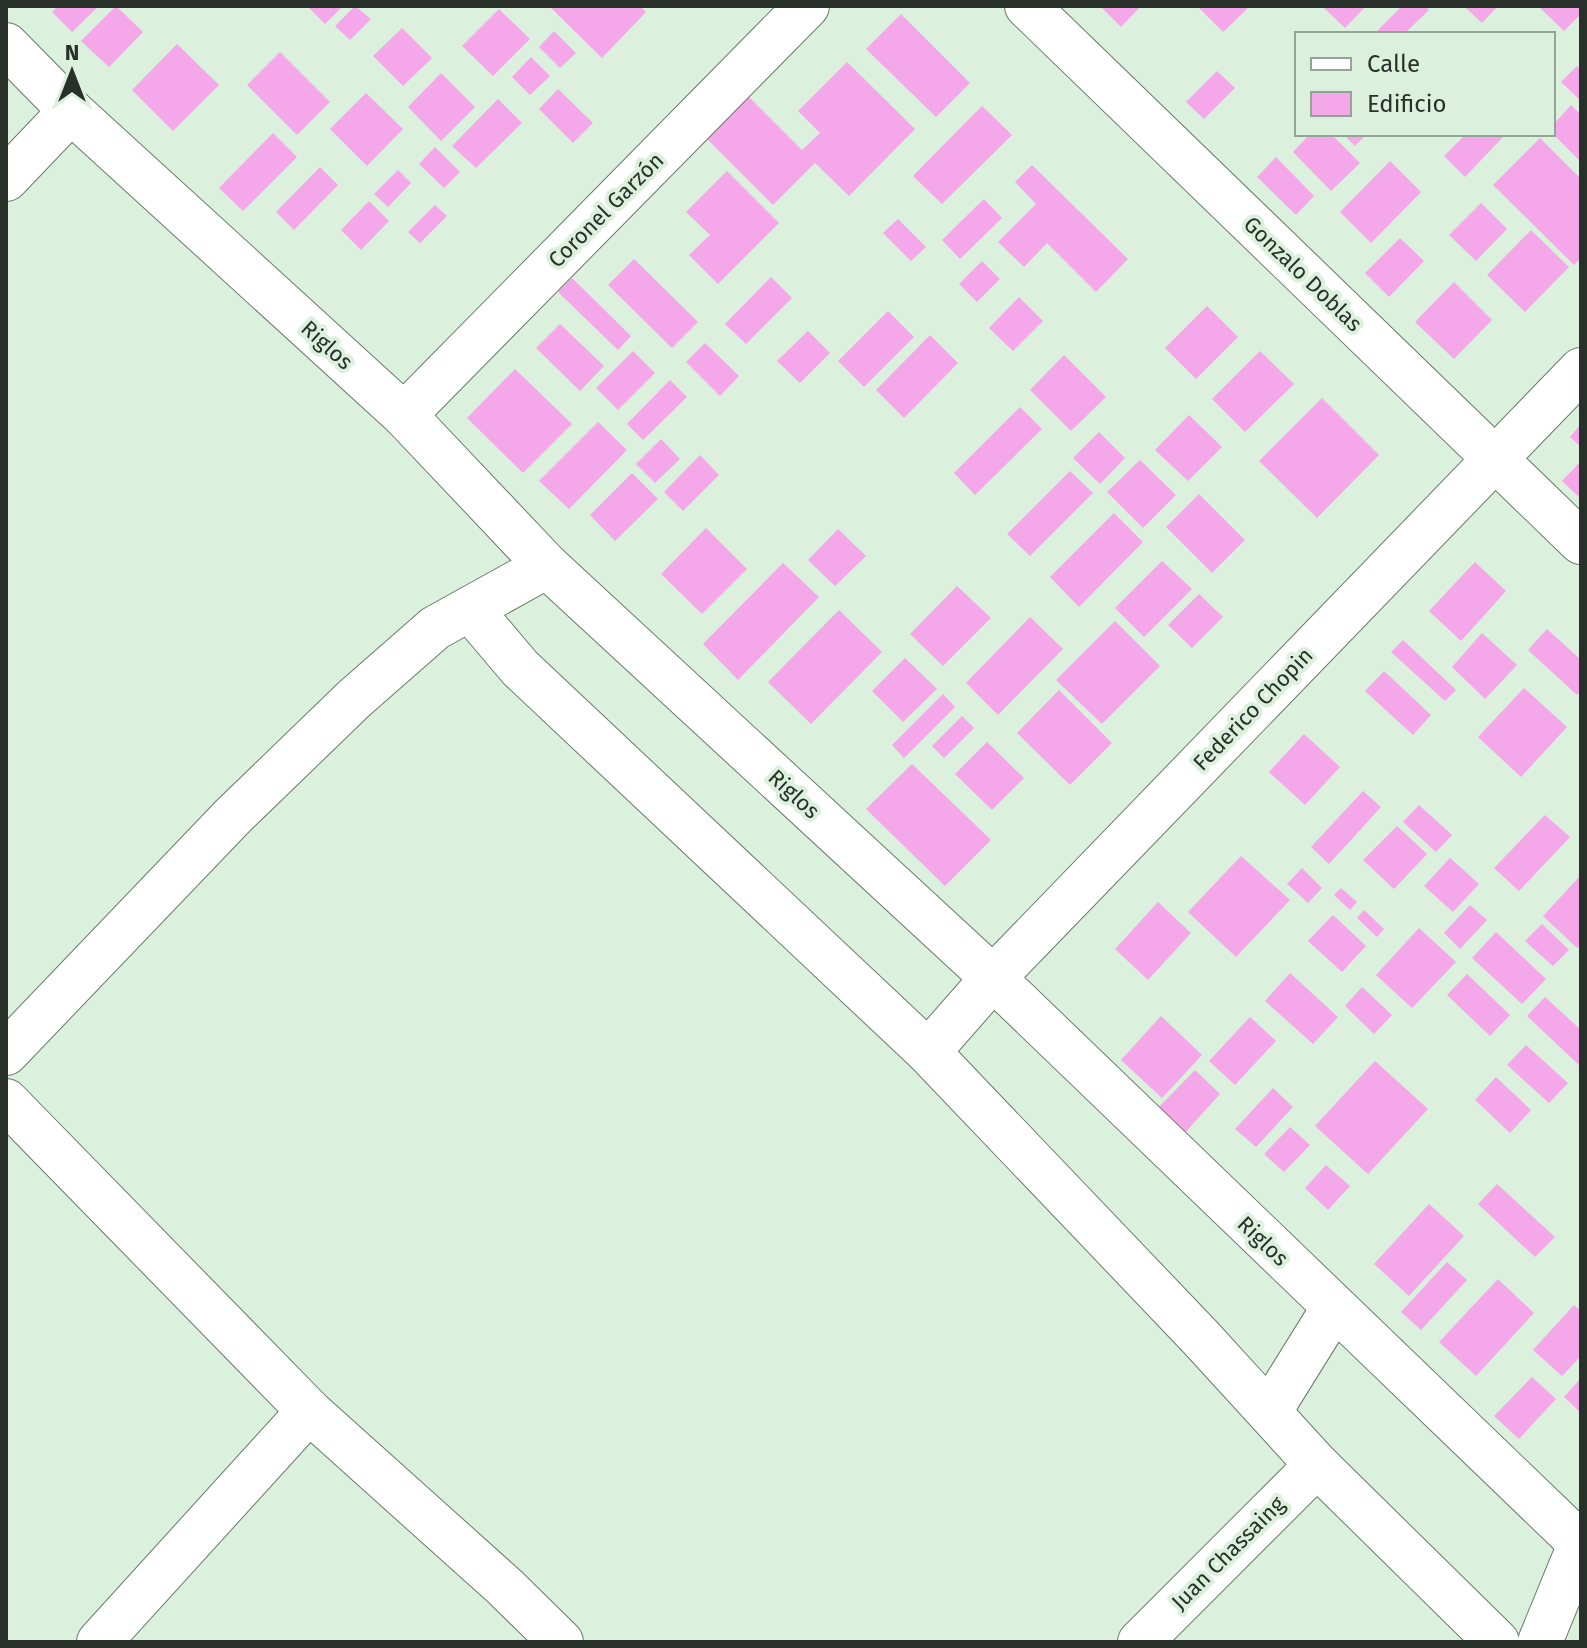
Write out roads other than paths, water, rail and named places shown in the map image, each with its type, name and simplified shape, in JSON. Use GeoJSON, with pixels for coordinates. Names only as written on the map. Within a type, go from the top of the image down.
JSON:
{"type":"FeatureCollection","features":[{"type":"Feature","properties":{"kind":"street","name":"Coronel Garzón"},"geometry":{"type":"LineString","coordinates":[[404,415],[807,6]]}},
{"type":"Feature","properties":{"kind":"street","name":"Gonzalo Doblas"},"geometry":{"type":"LineString","coordinates":[[1027,6],[1581,542]]}},
{"type":"Feature","properties":{"kind":"street","name":"Riglos"},"geometry":{"type":"LineString","coordinates":[[6,45],[71,111],[404,415],[547,566],[993,978],[1333,1309],[1581,1543]]}},
{"type":"Feature","properties":{"kind":"street"},"geometry":{"type":"LineString","coordinates":[[6,179],[71,111]]}},
{"type":"Feature","properties":{"kind":"street","name":"Federico Chopin"},"geometry":{"type":"LineString","coordinates":[[928,1052],[993,978],[1581,370]]}},
{"type":"Feature","properties":{"kind":"street"},"geometry":{"type":"LineString","coordinates":[[6,1053],[233,816],[354,699],[435,628],[547,566]]}},
{"type":"Feature","properties":{"kind":"street"},"geometry":{"type":"LineString","coordinates":[[470,609],[520,668],[928,1052],[1317,1465],[1497,1642]]}},
{"type":"Feature","properties":{"kind":"street"},"geometry":{"type":"LineString","coordinates":[[6,1101],[309,1411],[505,1587],[561,1642]]}},
{"type":"Feature","properties":{"kind":"street"},"geometry":{"type":"LineString","coordinates":[[1269,1412],[1333,1309]]}},
{"type":"Feature","properties":{"kind":"street"},"geometry":{"type":"LineString","coordinates":[[99,1642],[309,1411]]}},
{"type":"Feature","properties":{"kind":"street","name":"Juan Chassaing"},"geometry":{"type":"LineString","coordinates":[[1140,1642],[1317,1465]]}},
{"type":"Feature","properties":{"kind":"street"},"geometry":{"type":"LineString","coordinates":[[1540,1642],[1581,1543]]}}]}
